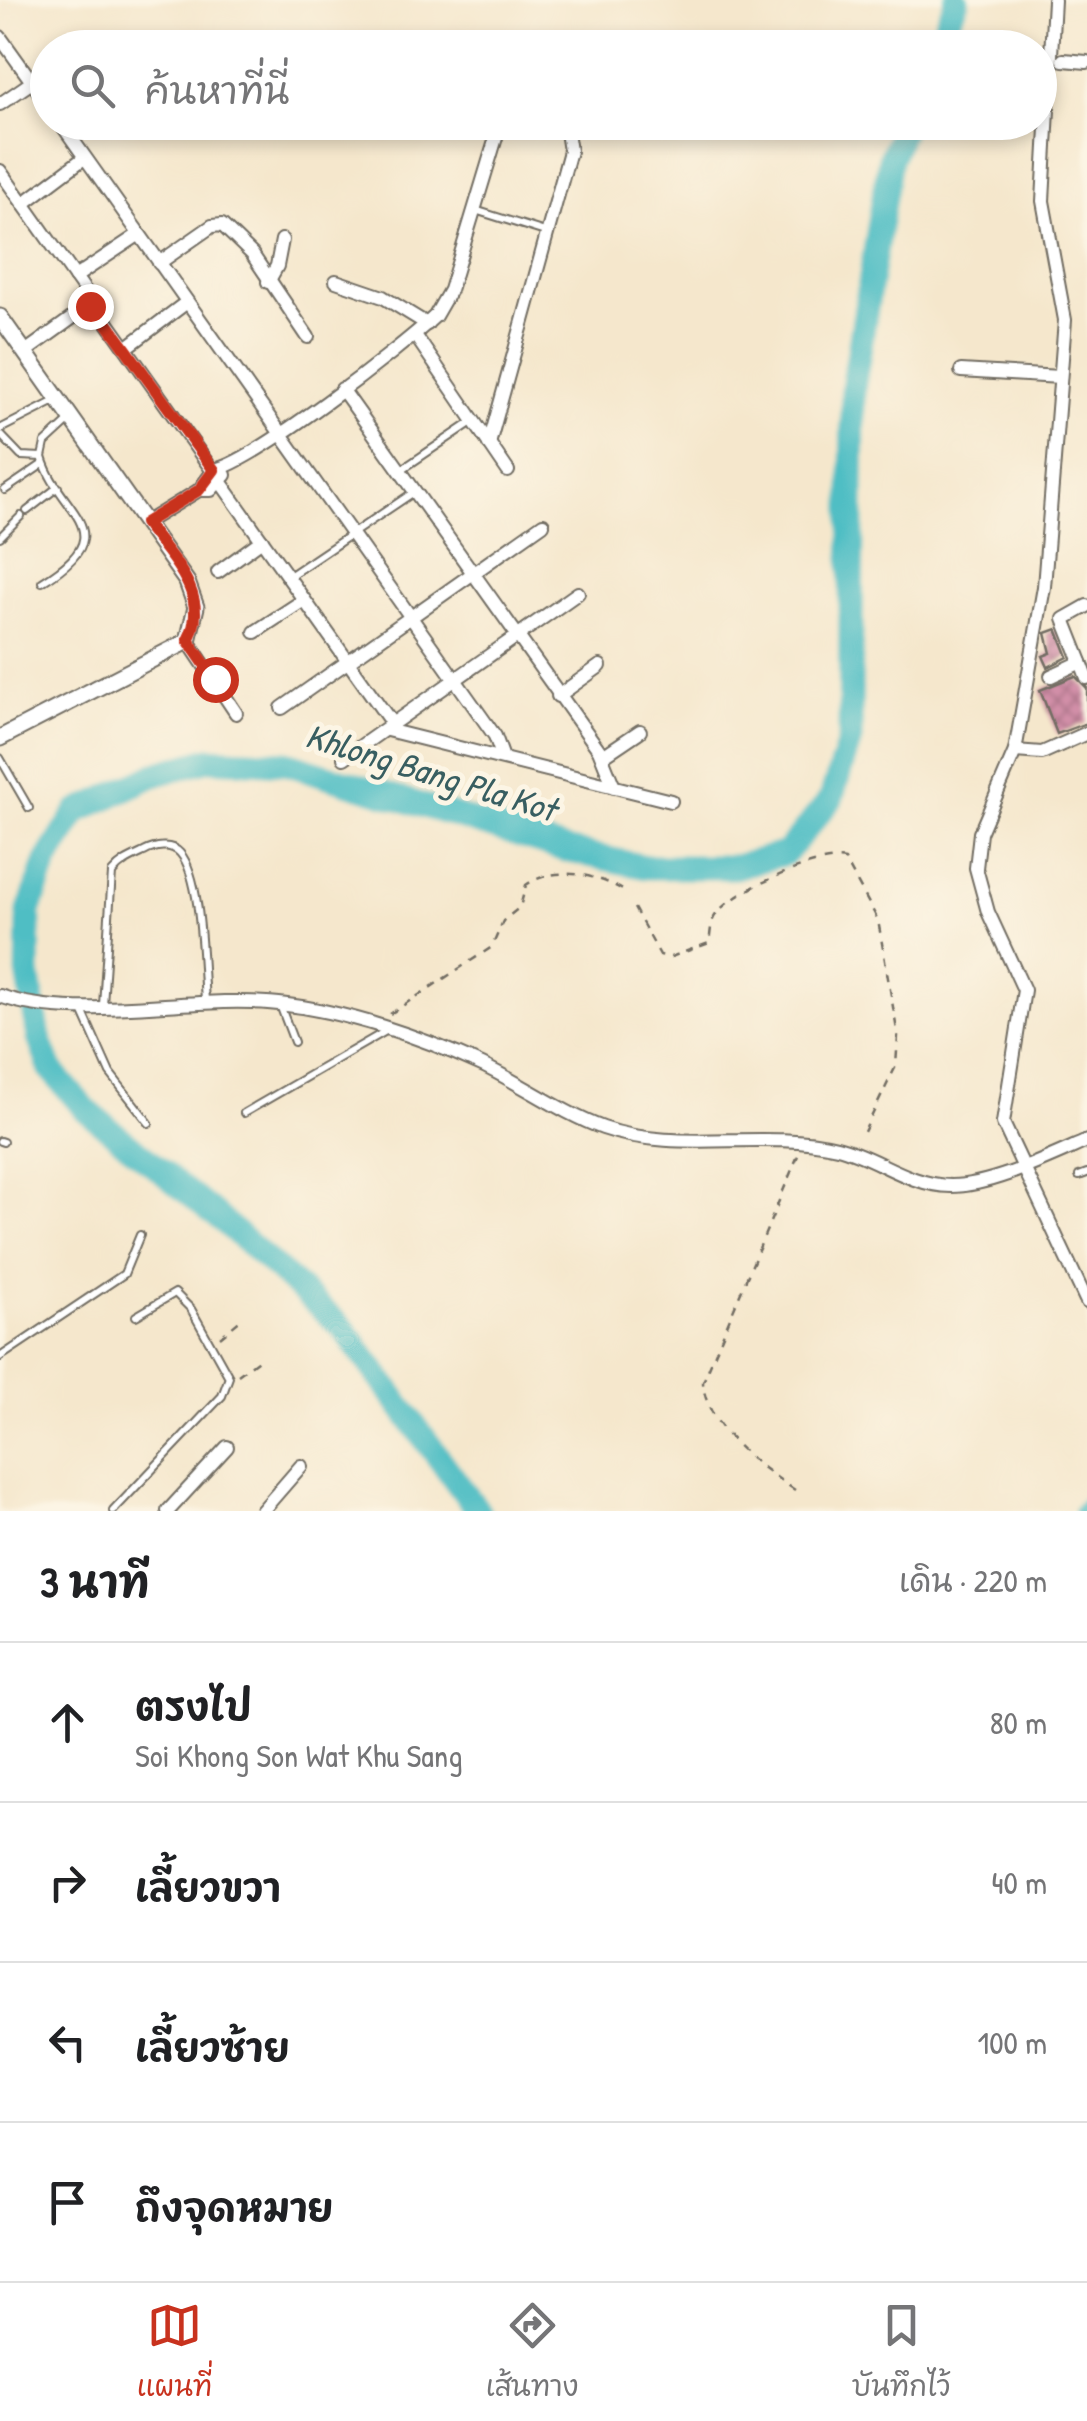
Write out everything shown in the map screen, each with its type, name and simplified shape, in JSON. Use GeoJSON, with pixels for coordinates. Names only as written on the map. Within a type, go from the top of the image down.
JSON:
{"type":"FeatureCollection","features":[{"type":"Feature","properties":{"kind":"street"},"geometry":{"type":"LineString","coordinates":[[1052,30],[1054,0]]}},
{"type":"Feature","properties":{"kind":"street"},"geometry":{"type":"LineString","coordinates":[[0,37],[30,79]]}},
{"type":"Feature","properties":{"kind":"street"},"geometry":{"type":"LineString","coordinates":[[1062,60],[1087,62]]}},
{"type":"Feature","properties":{"kind":"street"},"geometry":{"type":"LineString","coordinates":[[0,104],[30,83]]}},
{"type":"Feature","properties":{"kind":"street"},"geometry":{"type":"LineString","coordinates":[[72,140],[455,679],[499,743],[503,758]]}},
{"type":"Feature","properties":{"kind":"street"},"geometry":{"type":"LineString","coordinates":[[145,523],[199,490],[211,490],[221,473],[342,389],[426,324],[450,290],[498,140]]}},
{"type":"Feature","properties":{"kind":"street"},"geometry":{"type":"LineString","coordinates":[[490,444],[570,152],[568,140]]}},
{"type":"Feature","properties":{"kind":"street"},"geometry":{"type":"LineString","coordinates":[[1047,140],[1044,200],[1065,300],[1044,586],[1015,752],[980,833],[976,868],[988,912],[1024,990],[1003,1123],[1087,1302]]}},
{"type":"Feature","properties":{"kind":"street"},"geometry":{"type":"LineString","coordinates":[[24,204],[84,158]]}},
{"type":"Feature","properties":{"kind":"street"},"geometry":{"type":"LineString","coordinates":[[0,171],[93,304],[221,473],[390,728],[672,801]]}},
{"type":"Feature","properties":{"kind":"street"},"geometry":{"type":"LineString","coordinates":[[160,263],[212,226],[222,226],[252,254],[308,337]]}},
{"type":"Feature","properties":{"kind":"street"},"geometry":{"type":"LineString","coordinates":[[75,277],[138,235]]}},
{"type":"Feature","properties":{"kind":"street"},"geometry":{"type":"LineString","coordinates":[[268,282],[277,266],[282,240]]}},
{"type":"Feature","properties":{"kind":"street"},"geometry":{"type":"LineString","coordinates":[[336,281],[383,297],[426,324]]}},
{"type":"Feature","properties":{"kind":"street"},"geometry":{"type":"LineString","coordinates":[[126,348],[188,302]]}},
{"type":"Feature","properties":{"kind":"street"},"geometry":{"type":"LineString","coordinates":[[24,352],[93,304]]}},
{"type":"Feature","properties":{"kind":"street"},"geometry":{"type":"LineString","coordinates":[[0,318],[193,593],[196,622],[188,640],[0,738]]}},
{"type":"Feature","properties":{"kind":"street"},"geometry":{"type":"LineString","coordinates":[[414,335],[508,471]]}},
{"type":"Feature","properties":{"kind":"street"},"geometry":{"type":"LineString","coordinates":[[962,370],[1060,376]]}},
{"type":"Feature","properties":{"kind":"street"},"geometry":{"type":"LineString","coordinates":[[342,389],[602,756],[614,787]]}},
{"type":"Feature","properties":{"kind":"street"},"geometry":{"type":"LineString","coordinates":[[282,708],[472,570],[543,524]]}},
{"type":"Feature","properties":{"kind":"street"},"geometry":{"type":"LineString","coordinates":[[218,572],[262,540]]}},
{"type":"Feature","properties":{"kind":"street"},"geometry":{"type":"LineString","coordinates":[[344,758],[578,593]]}},
{"type":"Feature","properties":{"kind":"street"},"geometry":{"type":"LineString","coordinates":[[256,632],[304,600]]}},
{"type":"Feature","properties":{"kind":"street"},"geometry":{"type":"LineString","coordinates":[[1087,606],[1064,619],[1087,678]]}},
{"type":"Feature","properties":{"kind":"street"},"geometry":{"type":"LineString","coordinates":[[188,640],[236,713]]}},
{"type":"Feature","properties":{"kind":"street"},"geometry":{"type":"LineString","coordinates":[[1051,676],[1081,662]]}},
{"type":"Feature","properties":{"kind":"street"},"geometry":{"type":"LineString","coordinates":[[558,696],[600,666]]}},
{"type":"Feature","properties":{"kind":"street"},"geometry":{"type":"LineString","coordinates":[[602,756],[640,731]]}},
{"type":"Feature","properties":{"kind":"street"},"geometry":{"type":"LineString","coordinates":[[1015,752],[1042,753],[1087,733]]}},
{"type":"Feature","properties":{"kind":"street"},"geometry":{"type":"LineString","coordinates":[[3,998],[65,1007],[205,1000],[280,1004],[386,1030],[479,1064],[601,1127],[637,1137],[764,1138],[804,1143],[853,1154],[922,1183],[955,1186],[1026,1166],[1087,1141]]}},
{"type":"Feature","properties":{"kind":"street"},"geometry":{"type":"LineString","coordinates":[[168,1511],[227,1446]]}},
{"type":"Feature","properties":{"kind":"street"},"geometry":{"type":"LineString","coordinates":[[262,1511],[301,1466]]}},
{"type":"Feature","properties":{"kind":"lane"},"geometry":{"type":"LineString","coordinates":[[475,210],[545,232]]}},
{"type":"Feature","properties":{"kind":"lane"},"geometry":{"type":"LineString","coordinates":[[43,461],[21,456],[0,431],[58,400]]}},
{"type":"Feature","properties":{"kind":"lane"},"geometry":{"type":"LineString","coordinates":[[42,582],[74,561],[81,544],[80,520],[43,461],[45,443],[71,419]]}},
{"type":"Feature","properties":{"kind":"lane"},"geometry":{"type":"LineString","coordinates":[[401,470],[474,422]]}},
{"type":"Feature","properties":{"kind":"lane"},"geometry":{"type":"LineString","coordinates":[[6,490],[43,461]]}},
{"type":"Feature","properties":{"kind":"lane"},"geometry":{"type":"LineString","coordinates":[[0,537],[58,486]]}},
{"type":"Feature","properties":{"kind":"lane"},"geometry":{"type":"LineString","coordinates":[[288,576],[415,491]]}},
{"type":"Feature","properties":{"kind":"lane"},"geometry":{"type":"LineString","coordinates":[[0,758],[29,808]]}},
{"type":"Feature","properties":{"kind":"lane"},"geometry":{"type":"LineString","coordinates":[[103,1005],[112,874],[137,855],[168,846],[178,850],[194,894],[205,1000]]}},
{"type":"Feature","properties":{"kind":"lane"},"geometry":{"type":"LineString","coordinates":[[280,1004],[294,1042]]}},
{"type":"Feature","properties":{"kind":"lane"},"geometry":{"type":"LineString","coordinates":[[80,1006],[110,1072],[149,1123]]}},
{"type":"Feature","properties":{"kind":"lane"},"geometry":{"type":"LineString","coordinates":[[244,1113],[386,1030]]}},
{"type":"Feature","properties":{"kind":"lane"},"geometry":{"type":"LineString","coordinates":[[0,1358],[124,1274],[140,1235]]}},
{"type":"Feature","properties":{"kind":"lane"},"geometry":{"type":"LineString","coordinates":[[113,1511],[222,1396],[228,1382],[227,1370],[212,1344],[191,1309],[175,1293],[136,1316]]}},
{"type":"Feature","properties":{"kind":"path"},"geometry":{"type":"LineString","coordinates":[[634,908],[660,955],[671,958],[704,948],[713,920],[727,902],[815,860],[844,860],[878,920],[899,1054],[853,1154]]}},
{"type":"Feature","properties":{"kind":"path"},"geometry":{"type":"LineString","coordinates":[[372,1026],[492,947],[503,921],[520,908],[526,884],[537,877],[549,872],[571,873],[626,892]]}},
{"type":"Feature","properties":{"kind":"path"},"geometry":{"type":"LineString","coordinates":[[795,1490],[766,1472],[714,1416],[704,1398],[703,1382],[804,1143]]}},
{"type":"Feature","properties":{"kind":"path"},"geometry":{"type":"LineString","coordinates":[[212,1344],[242,1319]]}},
{"type":"Feature","properties":{"kind":"path"},"geometry":{"type":"LineString","coordinates":[[228,1382],[261,1358]]}},
{"type":"Feature","properties":{"kind":"building"},"geometry":{"type":"Polygon","coordinates":[[[1057,629],[1068,657],[1048,667],[1043,656],[1051,653],[1046,633],[1057,629]]]}},
{"type":"Feature","properties":{"kind":"building"},"geometry":{"type":"Polygon","coordinates":[[[1075,676],[1087,688],[1087,723],[1057,734],[1040,690],[1075,676]]]}},
{"type":"Feature","properties":{"kind":"waterway","name":"Khlong Bang Pla Kot"},"geometry":{"type":"LineString","coordinates":[[944,30],[957,0]]}},
{"type":"Feature","properties":{"kind":"waterway","name":"Khlong Bang Pla Kot"},"geometry":{"type":"LineString","coordinates":[[478,1511],[343,1328],[224,1222],[86,1110],[51,1070],[39,1038],[28,973],[29,911],[47,861],[77,812],[154,775],[209,759],[286,763],[565,850],[646,867],[735,867],[786,853],[831,799],[850,739],[853,389],[890,159],[898,140]]}},
{"type":"Feature","properties":{"kind":"waterway"},"geometry":{"type":"LineString","coordinates":[[1081,1511],[1087,1504]]}},
{"type":"Feature","properties":{"kind":"route"},"geometry":{"type":"LineString","coordinates":[[90,306],[93,304],[214,470],[204,478],[199,490],[145,523],[193,593],[196,622],[188,640],[215,679]]}}]}
